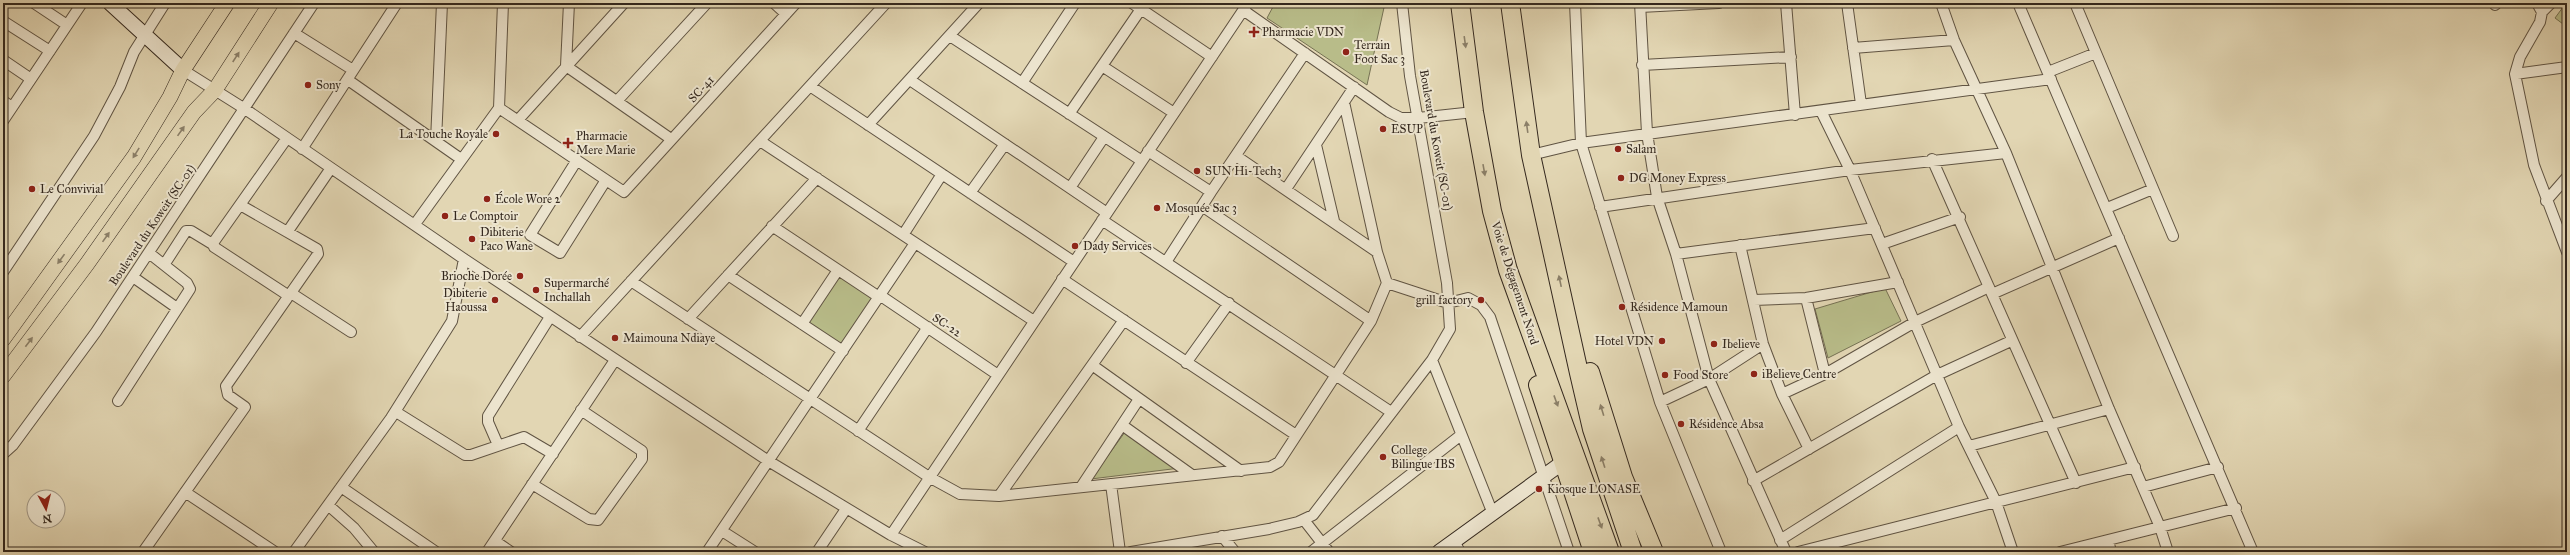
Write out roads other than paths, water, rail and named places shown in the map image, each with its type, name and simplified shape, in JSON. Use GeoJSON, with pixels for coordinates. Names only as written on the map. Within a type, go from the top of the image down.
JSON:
{"type":"FeatureCollection","features":[{"type":"Feature","properties":{"kind":"highway","name":"Voie de Dégagement Nord"},"geometry":{"type":"LineString","coordinates":[[1460,3],[1474,112],[1492,211],[1508,270],[1610,552]]}},
{"type":"Feature","properties":{"kind":"highway"},"geometry":{"type":"LineString","coordinates":[[1510,3],[1531,155],[1566,306],[1592,429],[1633,552]]}},
{"type":"Feature","properties":{"kind":"highway"},"geometry":{"type":"LineString","coordinates":[[1508,270],[1516,316],[1562,463],[1593,552]]}},
{"type":"Feature","properties":{"kind":"highway"},"geometry":{"type":"LineString","coordinates":[[1566,306],[1589,367],[1623,477],[1654,552]]}},
{"type":"Feature","properties":{"kind":"main road"},"geometry":{"type":"LineString","coordinates":[[3,339],[134,157],[170,97],[183,70],[228,3]]}},
{"type":"Feature","properties":{"kind":"main road"},"geometry":{"type":"LineString","coordinates":[[3,376],[87,264],[194,112],[215,90],[271,3]]}},
{"type":"Feature","properties":{"kind":"street"},"geometry":{"type":"LineString","coordinates":[[34,3],[67,25]]}},
{"type":"Feature","properties":{"kind":"street"},"geometry":{"type":"LineString","coordinates":[[3,121],[82,3]]}},
{"type":"Feature","properties":{"kind":"street"},"geometry":{"type":"LineString","coordinates":[[110,3],[145,33],[183,70],[245,109],[550,317],[770,462],[914,550],[925,552]]}},
{"type":"Feature","properties":{"kind":"street"},"geometry":{"type":"LineString","coordinates":[[3,272],[97,130],[145,33],[165,3]]}},
{"type":"Feature","properties":{"kind":"street","name":"Boulevard du Koweit (SC-01)"},"geometry":{"type":"LineString","coordinates":[[3,454],[13,446],[133,277],[314,3]]}},
{"type":"Feature","properties":{"kind":"street"},"geometry":{"type":"LineString","coordinates":[[302,149],[397,3]]}},
{"type":"Feature","properties":{"kind":"street"},"geometry":{"type":"LineString","coordinates":[[436,141],[442,3]]}},
{"type":"Feature","properties":{"kind":"street"},"geometry":{"type":"LineString","coordinates":[[415,224],[499,108],[503,3]]}},
{"type":"Feature","properties":{"kind":"street"},"geometry":{"type":"LineString","coordinates":[[566,66],[569,3]]}},
{"type":"Feature","properties":{"kind":"street"},"geometry":{"type":"LineString","coordinates":[[617,101],[707,3]]}},
{"type":"Feature","properties":{"kind":"street"},"geometry":{"type":"LineString","coordinates":[[774,3],[786,14]]}},
{"type":"Feature","properties":{"kind":"street","name":"SC-41"},"geometry":{"type":"LineString","coordinates":[[606,180],[624,192],[796,3]]}},
{"type":"Feature","properties":{"kind":"street"},"geometry":{"type":"LineString","coordinates":[[580,337],[886,3]]}},
{"type":"Feature","properties":{"kind":"street"},"geometry":{"type":"LineString","coordinates":[[868,125],[979,3]]}},
{"type":"Feature","properties":{"kind":"street"},"geometry":{"type":"LineString","coordinates":[[1022,83],[1075,3]]}},
{"type":"Feature","properties":{"kind":"street","name":"Boulevard du Koweit (SC-01)"},"geometry":{"type":"LineString","coordinates":[[1402,3],[1410,76],[1445,261],[1450,328],[1432,360]]}},
{"type":"Feature","properties":{"kind":"street"},"geometry":{"type":"LineString","coordinates":[[1575,3],[1581,142],[1660,402],[1721,552]]}},
{"type":"Feature","properties":{"kind":"street"},"geometry":{"type":"LineString","coordinates":[[1719,3],[1640,5],[1642,65],[1647,134],[1657,197],[1676,254],[1710,379],[1753,481],[1786,552]]}},
{"type":"Feature","properties":{"kind":"street"},"geometry":{"type":"LineString","coordinates":[[1786,3],[1795,115]]}},
{"type":"Feature","properties":{"kind":"street"},"geometry":{"type":"LineString","coordinates":[[1847,3],[1861,104]]}},
{"type":"Feature","properties":{"kind":"street"},"geometry":{"type":"LineString","coordinates":[[1941,3],[1954,40],[2006,153],[2109,409],[2160,527],[2168,552]]}},
{"type":"Feature","properties":{"kind":"street"},"geometry":{"type":"LineString","coordinates":[[2018,3],[2236,508],[2253,552]]}},
{"type":"Feature","properties":{"kind":"street"},"geometry":{"type":"LineString","coordinates":[[2075,3],[2173,236]]}},
{"type":"Feature","properties":{"kind":"street"},"geometry":{"type":"LineString","coordinates":[[2537,3],[2542,12]]}},
{"type":"Feature","properties":{"kind":"street"},"geometry":{"type":"LineString","coordinates":[[2551,3],[2542,12],[2536,30],[2520,57],[2516,74],[2534,165],[2567,252]]}},
{"type":"Feature","properties":{"kind":"street"},"geometry":{"type":"LineString","coordinates":[[518,120],[619,4]]}},
{"type":"Feature","properties":{"kind":"street"},"geometry":{"type":"LineString","coordinates":[[891,535],[1246,5],[1305,53],[1389,112],[1401,118],[1418,118],[1474,112]]}},
{"type":"Feature","properties":{"kind":"street"},"geometry":{"type":"LineString","coordinates":[[1069,114],[1102,66],[1136,6],[1212,57]]}},
{"type":"Feature","properties":{"kind":"street"},"geometry":{"type":"LineString","coordinates":[[3,21],[50,51]]}},
{"type":"Feature","properties":{"kind":"street"},"geometry":{"type":"LineString","coordinates":[[294,33],[353,70]]}},
{"type":"Feature","properties":{"kind":"street"},"geometry":{"type":"LineString","coordinates":[[950,36],[1142,161]]}},
{"type":"Feature","properties":{"kind":"street"},"geometry":{"type":"LineString","coordinates":[[1853,48],[1954,40]]}},
{"type":"Feature","properties":{"kind":"street"},"geometry":{"type":"LineString","coordinates":[[1166,262],[1211,192],[1305,53]]}},
{"type":"Feature","properties":{"kind":"street"},"geometry":{"type":"LineString","coordinates":[[1531,155],[1581,142],[1795,115],[1861,104],[1978,90],[2049,76],[2096,53]]}},
{"type":"Feature","properties":{"kind":"street"},"geometry":{"type":"LineString","coordinates":[[1642,65],[1791,58]]}},
{"type":"Feature","properties":{"kind":"street"},"geometry":{"type":"LineString","coordinates":[[3,60],[31,79]]}},
{"type":"Feature","properties":{"kind":"street"},"geometry":{"type":"LineString","coordinates":[[566,66],[671,139]]}},
{"type":"Feature","properties":{"kind":"street"},"geometry":{"type":"LineString","coordinates":[[1102,66],[1174,113]]}},
{"type":"Feature","properties":{"kind":"street"},"geometry":{"type":"LineString","coordinates":[[2516,74],[2567,67]]}},
{"type":"Feature","properties":{"kind":"street"},"geometry":{"type":"LineString","coordinates":[[348,80],[461,160]]}},
{"type":"Feature","properties":{"kind":"street"},"geometry":{"type":"LineString","coordinates":[[910,80],[1070,188],[1104,217],[1166,262],[1391,412]]}},
{"type":"Feature","properties":{"kind":"street"},"geometry":{"type":"LineString","coordinates":[[810,86],[1074,262]]}},
{"type":"Feature","properties":{"kind":"street"},"geometry":{"type":"LineString","coordinates":[[1286,190],[1354,87]]}},
{"type":"Feature","properties":{"kind":"street"},"geometry":{"type":"LineString","coordinates":[[3,101],[12,107]]}},
{"type":"Feature","properties":{"kind":"street"},"geometry":{"type":"LineString","coordinates":[[631,281],[858,432],[929,477],[960,494],[999,496],[1241,471],[1275,466],[1337,376],[1372,321],[1387,283],[1378,252],[1344,102]]}},
{"type":"Feature","properties":{"kind":"street"},"geometry":{"type":"LineString","coordinates":[[499,108],[518,120],[577,160],[606,180],[560,254],[530,235],[577,160]]}},
{"type":"Feature","properties":{"kind":"street"},"geometry":{"type":"LineString","coordinates":[[1821,111],[1850,170],[1959,427],[1996,502],[2013,552]]}},
{"type":"Feature","properties":{"kind":"street"},"geometry":{"type":"LineString","coordinates":[[1070,188],[1104,137]]}},
{"type":"Feature","properties":{"kind":"street"},"geometry":{"type":"LineString","coordinates":[[214,245],[287,138]]}},
{"type":"Feature","properties":{"kind":"street"},"geometry":{"type":"LineString","coordinates":[[760,141],[1034,322]]}},
{"type":"Feature","properties":{"kind":"street"},"geometry":{"type":"LineString","coordinates":[[970,193],[1005,144]]}},
{"type":"Feature","properties":{"kind":"street"},"geometry":{"type":"LineString","coordinates":[[1316,146],[1334,221]]}},
{"type":"Feature","properties":{"kind":"street"},"geometry":{"type":"LineString","coordinates":[[1148,151],[1211,192]]}},
{"type":"Feature","properties":{"kind":"street"},"geometry":{"type":"LineString","coordinates":[[1600,207],[1657,197],[1932,159],[2006,153]]}},
{"type":"Feature","properties":{"kind":"street"},"geometry":{"type":"LineString","coordinates":[[1236,156],[1378,252]]}},
{"type":"Feature","properties":{"kind":"street"},"geometry":{"type":"LineString","coordinates":[[1932,159],[1960,217],[2011,341],[2052,425],[2076,483]]}},
{"type":"Feature","properties":{"kind":"street"},"geometry":{"type":"LineString","coordinates":[[288,231],[331,168]]}},
{"type":"Feature","properties":{"kind":"street"},"geometry":{"type":"LineString","coordinates":[[903,235],[942,174]]}},
{"type":"Feature","properties":{"kind":"street"},"geometry":{"type":"LineString","coordinates":[[2546,200],[2567,177]]}},
{"type":"Feature","properties":{"kind":"street"},"geometry":{"type":"LineString","coordinates":[[688,319],[817,178]]}},
{"type":"Feature","properties":{"kind":"street"},"geometry":{"type":"LineString","coordinates":[[2107,208],[2153,189]]}},
{"type":"Feature","properties":{"kind":"street"},"geometry":{"type":"LineString","coordinates":[[143,552],[245,407],[228,395],[226,386],[319,251],[288,231],[242,206]]}},
{"type":"Feature","properties":{"kind":"street"},"geometry":{"type":"LineString","coordinates":[[1202,206],[1372,321]]}},
{"type":"Feature","properties":{"kind":"street"},"geometry":{"type":"LineString","coordinates":[[1882,244],[1960,217]]}},
{"type":"Feature","properties":{"kind":"street","name":"SC-22"},"geometry":{"type":"LineString","coordinates":[[772,226],[928,327],[998,375]]}},
{"type":"Feature","properties":{"kind":"street"},"geometry":{"type":"LineString","coordinates":[[1676,254],[1875,228]]}},
{"type":"Feature","properties":{"kind":"street"},"geometry":{"type":"LineString","coordinates":[[164,265],[186,232],[191,231],[351,332]]}},
{"type":"Feature","properties":{"kind":"street"},"geometry":{"type":"LineString","coordinates":[[1782,394],[1825,374],[1915,322],[1990,290],[2052,267],[2119,238]]}},
{"type":"Feature","properties":{"kind":"street"},"geometry":{"type":"LineString","coordinates":[[707,552],[770,462],[915,243]]}},
{"type":"Feature","properties":{"kind":"street"},"geometry":{"type":"LineString","coordinates":[[1740,245],[1764,344],[1782,394],[1809,449]]}},
{"type":"Feature","properties":{"kind":"street"},"geometry":{"type":"LineString","coordinates":[[118,401],[190,289],[190,286],[148,253]]}},
{"type":"Feature","properties":{"kind":"street"},"geometry":{"type":"LineString","coordinates":[[294,552],[396,412],[452,321],[464,259]]}},
{"type":"Feature","properties":{"kind":"street"},"geometry":{"type":"LineString","coordinates":[[802,324],[838,270]]}},
{"type":"Feature","properties":{"kind":"street"},"geometry":{"type":"LineString","coordinates":[[728,275],[843,351]]}},
{"type":"Feature","properties":{"kind":"street"},"geometry":{"type":"LineString","coordinates":[[133,277],[177,308]]}},
{"type":"Feature","properties":{"kind":"street"},"geometry":{"type":"LineString","coordinates":[[1062,279],[1296,435]]}},
{"type":"Feature","properties":{"kind":"street"},"geometry":{"type":"LineString","coordinates":[[1754,300],[1806,298],[1898,282]]}},
{"type":"Feature","properties":{"kind":"street"},"geometry":{"type":"LineString","coordinates":[[1387,283],[1448,303],[1458,299],[1468,298],[1482,305],[1490,317],[1569,552]]}},
{"type":"Feature","properties":{"kind":"street"},"geometry":{"type":"LineString","coordinates":[[1806,298],[1825,374]]}},
{"type":"Feature","properties":{"kind":"street"},"geometry":{"type":"LineString","coordinates":[[1186,363],[1229,303]]}},
{"type":"Feature","properties":{"kind":"street"},"geometry":{"type":"LineString","coordinates":[[498,445],[488,422],[488,416],[550,317]]}},
{"type":"Feature","properties":{"kind":"street"},"geometry":{"type":"LineString","coordinates":[[999,496],[1124,320]]}},
{"type":"Feature","properties":{"kind":"street"},"geometry":{"type":"LineString","coordinates":[[858,432],[928,327]]}},
{"type":"Feature","properties":{"kind":"street"},"geometry":{"type":"LineString","coordinates":[[1753,481],[1937,375],[2011,341]]}},
{"type":"Feature","properties":{"kind":"street"},"geometry":{"type":"LineString","coordinates":[[1660,402],[1710,379],[1764,344]]}},
{"type":"Feature","properties":{"kind":"street"},"geometry":{"type":"LineString","coordinates":[[487,552],[615,360]]}},
{"type":"Feature","properties":{"kind":"street"},"geometry":{"type":"LineString","coordinates":[[1432,360],[1492,514]]}},
{"type":"Feature","properties":{"kind":"street"},"geometry":{"type":"LineString","coordinates":[[1137,552],[1269,529],[1304,520],[1312,515],[1331,493],[1391,412],[1432,360]]}},
{"type":"Feature","properties":{"kind":"street"},"geometry":{"type":"LineString","coordinates":[[1092,365],[1241,471]]}},
{"type":"Feature","properties":{"kind":"street"},"geometry":{"type":"LineString","coordinates":[[1081,487],[1140,399]]}},
{"type":"Feature","properties":{"kind":"street"},"geometry":{"type":"LineString","coordinates":[[1969,446],[2109,409]]}},
{"type":"Feature","properties":{"kind":"street"},"geometry":{"type":"LineString","coordinates":[[532,484],[589,519],[598,520],[642,459],[642,451],[581,410]]}},
{"type":"Feature","properties":{"kind":"street"},"geometry":{"type":"LineString","coordinates":[[396,412],[465,454],[471,455],[520,438],[528,437],[553,454]]}},
{"type":"Feature","properties":{"kind":"street"},"geometry":{"type":"LineString","coordinates":[[1122,425],[1192,475]]}},
{"type":"Feature","properties":{"kind":"street"},"geometry":{"type":"LineString","coordinates":[[1780,540],[1959,427]]}},
{"type":"Feature","properties":{"kind":"street"},"geometry":{"type":"LineString","coordinates":[[1311,552],[1460,435]]}},
{"type":"Feature","properties":{"kind":"street"},"geometry":{"type":"LineString","coordinates":[[1439,552],[1457,546],[1492,514],[1562,463]]}},
{"type":"Feature","properties":{"kind":"street"},"geometry":{"type":"LineString","coordinates":[[1798,552],[2076,483],[2134,467]]}},
{"type":"Feature","properties":{"kind":"street"},"geometry":{"type":"LineString","coordinates":[[2143,487],[2218,467]]}},
{"type":"Feature","properties":{"kind":"street"},"geometry":{"type":"LineString","coordinates":[[1111,484],[1120,552]]}},
{"type":"Feature","properties":{"kind":"street"},"geometry":{"type":"LineString","coordinates":[[341,487],[436,552]]}},
{"type":"Feature","properties":{"kind":"street"},"geometry":{"type":"LineString","coordinates":[[185,492],[275,552]]}},
{"type":"Feature","properties":{"kind":"street"},"geometry":{"type":"LineString","coordinates":[[328,505],[354,528],[374,552]]}},
{"type":"Feature","properties":{"kind":"street"},"geometry":{"type":"LineString","coordinates":[[2060,552],[2236,508]]}},
{"type":"Feature","properties":{"kind":"street"},"geometry":{"type":"LineString","coordinates":[[817,552],[846,509]]}},
{"type":"Feature","properties":{"kind":"street"},"geometry":{"type":"LineString","coordinates":[[1304,520],[1329,552]]}},
{"type":"Feature","properties":{"kind":"street"},"geometry":{"type":"LineString","coordinates":[[722,531],[755,552]]}},
{"type":"Feature","properties":{"kind":"street"},"geometry":{"type":"LineString","coordinates":[[1222,536],[1235,552]]}},
{"type":"Feature","properties":{"kind":"street"},"geometry":{"type":"LineString","coordinates":[[2108,540],[2111,552]]}},
{"type":"Feature","properties":{"kind":"street"},"geometry":{"type":"LineString","coordinates":[[494,541],[512,552]]}},
{"type":"Feature","properties":{"kind":"place","name":"Pharmacie VDN"},"geometry":{"type":"Point","coordinates":[1254,32]}},
{"type":"Feature","properties":{"kind":"place","name":"Terrain Foot Sac 3"},"geometry":{"type":"Point","coordinates":[1346,52]}},
{"type":"Feature","properties":{"kind":"place","name":"Sony"},"geometry":{"type":"Point","coordinates":[308,85]}},
{"type":"Feature","properties":{"kind":"place","name":"ESUP"},"geometry":{"type":"Point","coordinates":[1383,129]}},
{"type":"Feature","properties":{"kind":"place","name":"La Touche Royale"},"geometry":{"type":"Point","coordinates":[496,134]}},
{"type":"Feature","properties":{"kind":"place","name":"Pharmacie Mere Marie"},"geometry":{"type":"Point","coordinates":[568,143]}},
{"type":"Feature","properties":{"kind":"place","name":"Salam"},"geometry":{"type":"Point","coordinates":[1618,149]}},
{"type":"Feature","properties":{"kind":"place","name":"SUN Hi-Tech3"},"geometry":{"type":"Point","coordinates":[1197,171]}},
{"type":"Feature","properties":{"kind":"place","name":"DG Money Express"},"geometry":{"type":"Point","coordinates":[1621,178]}},
{"type":"Feature","properties":{"kind":"place","name":"Le Convivial"},"geometry":{"type":"Point","coordinates":[32,189]}},
{"type":"Feature","properties":{"kind":"place","name":"École Wore 2"},"geometry":{"type":"Point","coordinates":[487,199]}},
{"type":"Feature","properties":{"kind":"place","name":"Mosquée Sac 3"},"geometry":{"type":"Point","coordinates":[1157,208]}},
{"type":"Feature","properties":{"kind":"place","name":"Le Comptoir"},"geometry":{"type":"Point","coordinates":[445,216]}},
{"type":"Feature","properties":{"kind":"place","name":"Dibiterie Paco Wane"},"geometry":{"type":"Point","coordinates":[472,239]}},
{"type":"Feature","properties":{"kind":"place","name":"Dady Services"},"geometry":{"type":"Point","coordinates":[1075,246]}},
{"type":"Feature","properties":{"kind":"place","name":"Brioche Dorée"},"geometry":{"type":"Point","coordinates":[520,276]}},
{"type":"Feature","properties":{"kind":"place","name":"Supermarché Inchallah"},"geometry":{"type":"Point","coordinates":[536,290]}},
{"type":"Feature","properties":{"kind":"place","name":"Dibiterie Haoussa"},"geometry":{"type":"Point","coordinates":[495,300]}},
{"type":"Feature","properties":{"kind":"place","name":"grill factory"},"geometry":{"type":"Point","coordinates":[1481,300]}},
{"type":"Feature","properties":{"kind":"place","name":"Résidence Mamoun"},"geometry":{"type":"Point","coordinates":[1622,307]}},
{"type":"Feature","properties":{"kind":"place","name":"Maimouna Ndiaye"},"geometry":{"type":"Point","coordinates":[615,338]}},
{"type":"Feature","properties":{"kind":"place","name":"Hotel VDN"},"geometry":{"type":"Point","coordinates":[1662,341]}},
{"type":"Feature","properties":{"kind":"place","name":"Ibelieve"},"geometry":{"type":"Point","coordinates":[1714,344]}},
{"type":"Feature","properties":{"kind":"place","name":"iBelieve Centre"},"geometry":{"type":"Point","coordinates":[1754,374]}},
{"type":"Feature","properties":{"kind":"place","name":"Food Store"},"geometry":{"type":"Point","coordinates":[1665,375]}},
{"type":"Feature","properties":{"kind":"place","name":"Résidence Absa"},"geometry":{"type":"Point","coordinates":[1681,424]}},
{"type":"Feature","properties":{"kind":"place","name":"College Bilingue IBS"},"geometry":{"type":"Point","coordinates":[1383,457]}},
{"type":"Feature","properties":{"kind":"place","name":"Kiosque LONASE"},"geometry":{"type":"Point","coordinates":[1539,489]}}]}
